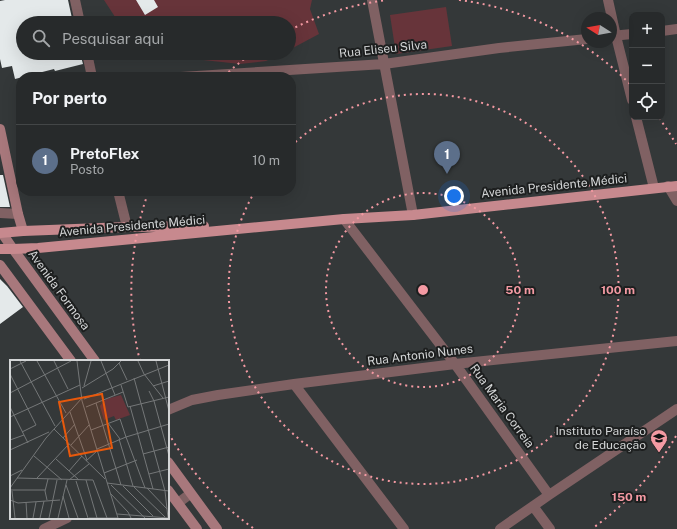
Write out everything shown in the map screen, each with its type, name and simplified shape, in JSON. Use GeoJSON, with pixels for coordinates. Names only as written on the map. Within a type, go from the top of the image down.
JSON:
{"type":"FeatureCollection","features":[{"type":"Feature","properties":{"kind":"main road"},"geometry":{"type":"LineString","coordinates":[[0,129],[23,231]]}},
{"type":"Feature","properties":{"kind":"main road","name":"Avenida Presidente Médici"},"geometry":{"type":"LineString","coordinates":[[0,249],[46,247],[344,219],[413,215],[673,186]]}},
{"type":"Feature","properties":{"kind":"main road","name":"Avenida Presidente Médici"},"geometry":{"type":"LineString","coordinates":[[1,233],[127,227],[266,226]]}},
{"type":"Feature","properties":{"kind":"main road","name":"Avenida Formosa"},"geometry":{"type":"LineString","coordinates":[[1,233],[94,360]]}},
{"type":"Feature","properties":{"kind":"main road"},"geometry":{"type":"LineString","coordinates":[[0,265],[70,360]]}},
{"type":"Feature","properties":{"kind":"main road"},"geometry":{"type":"LineString","coordinates":[[169,463],[217,529]]}},
{"type":"Feature","properties":{"kind":"main road"},"geometry":{"type":"LineString","coordinates":[[169,491],[197,529]]}},
{"type":"Feature","properties":{"kind":"street"},"geometry":{"type":"LineString","coordinates":[[75,0],[78,16]]}},
{"type":"Feature","properties":{"kind":"street"},"geometry":{"type":"LineString","coordinates":[[372,0],[413,215]]}},
{"type":"Feature","properties":{"kind":"street"},"geometry":{"type":"LineString","coordinates":[[608,0],[610,12]]}},
{"type":"Feature","properties":{"kind":"street"},"geometry":{"type":"LineString","coordinates":[[665,31],[677,30]]}},
{"type":"Feature","properties":{"kind":"street"},"geometry":{"type":"LineString","coordinates":[[617,36],[629,34]]}},
{"type":"Feature","properties":{"kind":"street","name":"Rua Eliseu Silva"},"geometry":{"type":"LineString","coordinates":[[259,72],[384,64],[499,48],[581,40]]}},
{"type":"Feature","properties":{"kind":"street"},"geometry":{"type":"LineString","coordinates":[[617,48],[629,90]]}},
{"type":"Feature","properties":{"kind":"street"},"geometry":{"type":"LineString","coordinates":[[88,60],[91,72]]}},
{"type":"Feature","properties":{"kind":"street"},"geometry":{"type":"LineString","coordinates":[[637,120],[654,188]]}},
{"type":"Feature","properties":{"kind":"street"},"geometry":{"type":"LineString","coordinates":[[673,186],[677,201]]}},
{"type":"Feature","properties":{"kind":"street"},"geometry":{"type":"LineString","coordinates":[[119,196],[127,227]]}},
{"type":"Feature","properties":{"kind":"street"},"geometry":{"type":"LineString","coordinates":[[0,213],[18,214]]}},
{"type":"Feature","properties":{"kind":"street","name":"Rua Maria Correia"},"geometry":{"type":"LineString","coordinates":[[344,219],[455,364],[549,495]]}},
{"type":"Feature","properties":{"kind":"street","name":"Rua Antonio Nunes"},"geometry":{"type":"LineString","coordinates":[[169,410],[192,400],[294,384],[455,364],[677,341]]}},
{"type":"Feature","properties":{"kind":"street"},"geometry":{"type":"LineString","coordinates":[[294,384],[404,529]]}},
{"type":"Feature","properties":{"kind":"street"},"geometry":{"type":"LineString","coordinates":[[500,529],[677,409]]}},
{"type":"Feature","properties":{"kind":"street"},"geometry":{"type":"LineString","coordinates":[[178,503],[190,494]]}},
{"type":"Feature","properties":{"kind":"street"},"geometry":{"type":"LineString","coordinates":[[533,506],[550,529]]}},
{"type":"Feature","properties":{"kind":"street"},"geometry":{"type":"LineString","coordinates":[[44,529],[65,519]]}},
{"type":"Feature","properties":{"kind":"shaded area"},"geometry":{"type":"Polygon","coordinates":[[[104,0],[312,0],[310,9],[319,34],[296,46],[296,16],[114,16],[104,0]]]}},
{"type":"Feature","properties":{"kind":"shaded area"},"geometry":{"type":"Polygon","coordinates":[[[446,7],[452,46],[396,54],[390,15],[446,7]]]}},
{"type":"Feature","properties":{"kind":"shaded area"},"geometry":{"type":"Polygon","coordinates":[[[203,60],[268,60],[240,64],[203,60]]]}},
{"type":"Feature","properties":{"kind":"building"},"geometry":{"type":"Polygon","coordinates":[[[68,0],[71,16],[16,16],[16,60],[82,60],[83,64],[55,71],[54,69],[42,72],[16,72],[15,79],[12,66],[2,68],[0,59],[0,1],[68,0]]]}},
{"type":"Feature","properties":{"kind":"building"},"geometry":{"type":"Polygon","coordinates":[[[136,0],[154,0],[158,7],[145,15],[136,0]]]}},
{"type":"Feature","properties":{"kind":"building"},"geometry":{"type":"Polygon","coordinates":[[[0,175],[3,175],[10,207],[0,207],[0,175]]]}},
{"type":"Feature","properties":{"kind":"building"},"geometry":{"type":"Polygon","coordinates":[[[0,279],[23,307],[0,324],[0,279]]]}},
{"type":"Feature","properties":{"kind":"place","name":"PretoFlex"},"geometry":{"type":"Point","coordinates":[447,174]}},
{"type":"Feature","properties":{"kind":"place","name":"Instituto Paraíso de Educação"},"geometry":{"type":"Point","coordinates":[659,453]}}]}
